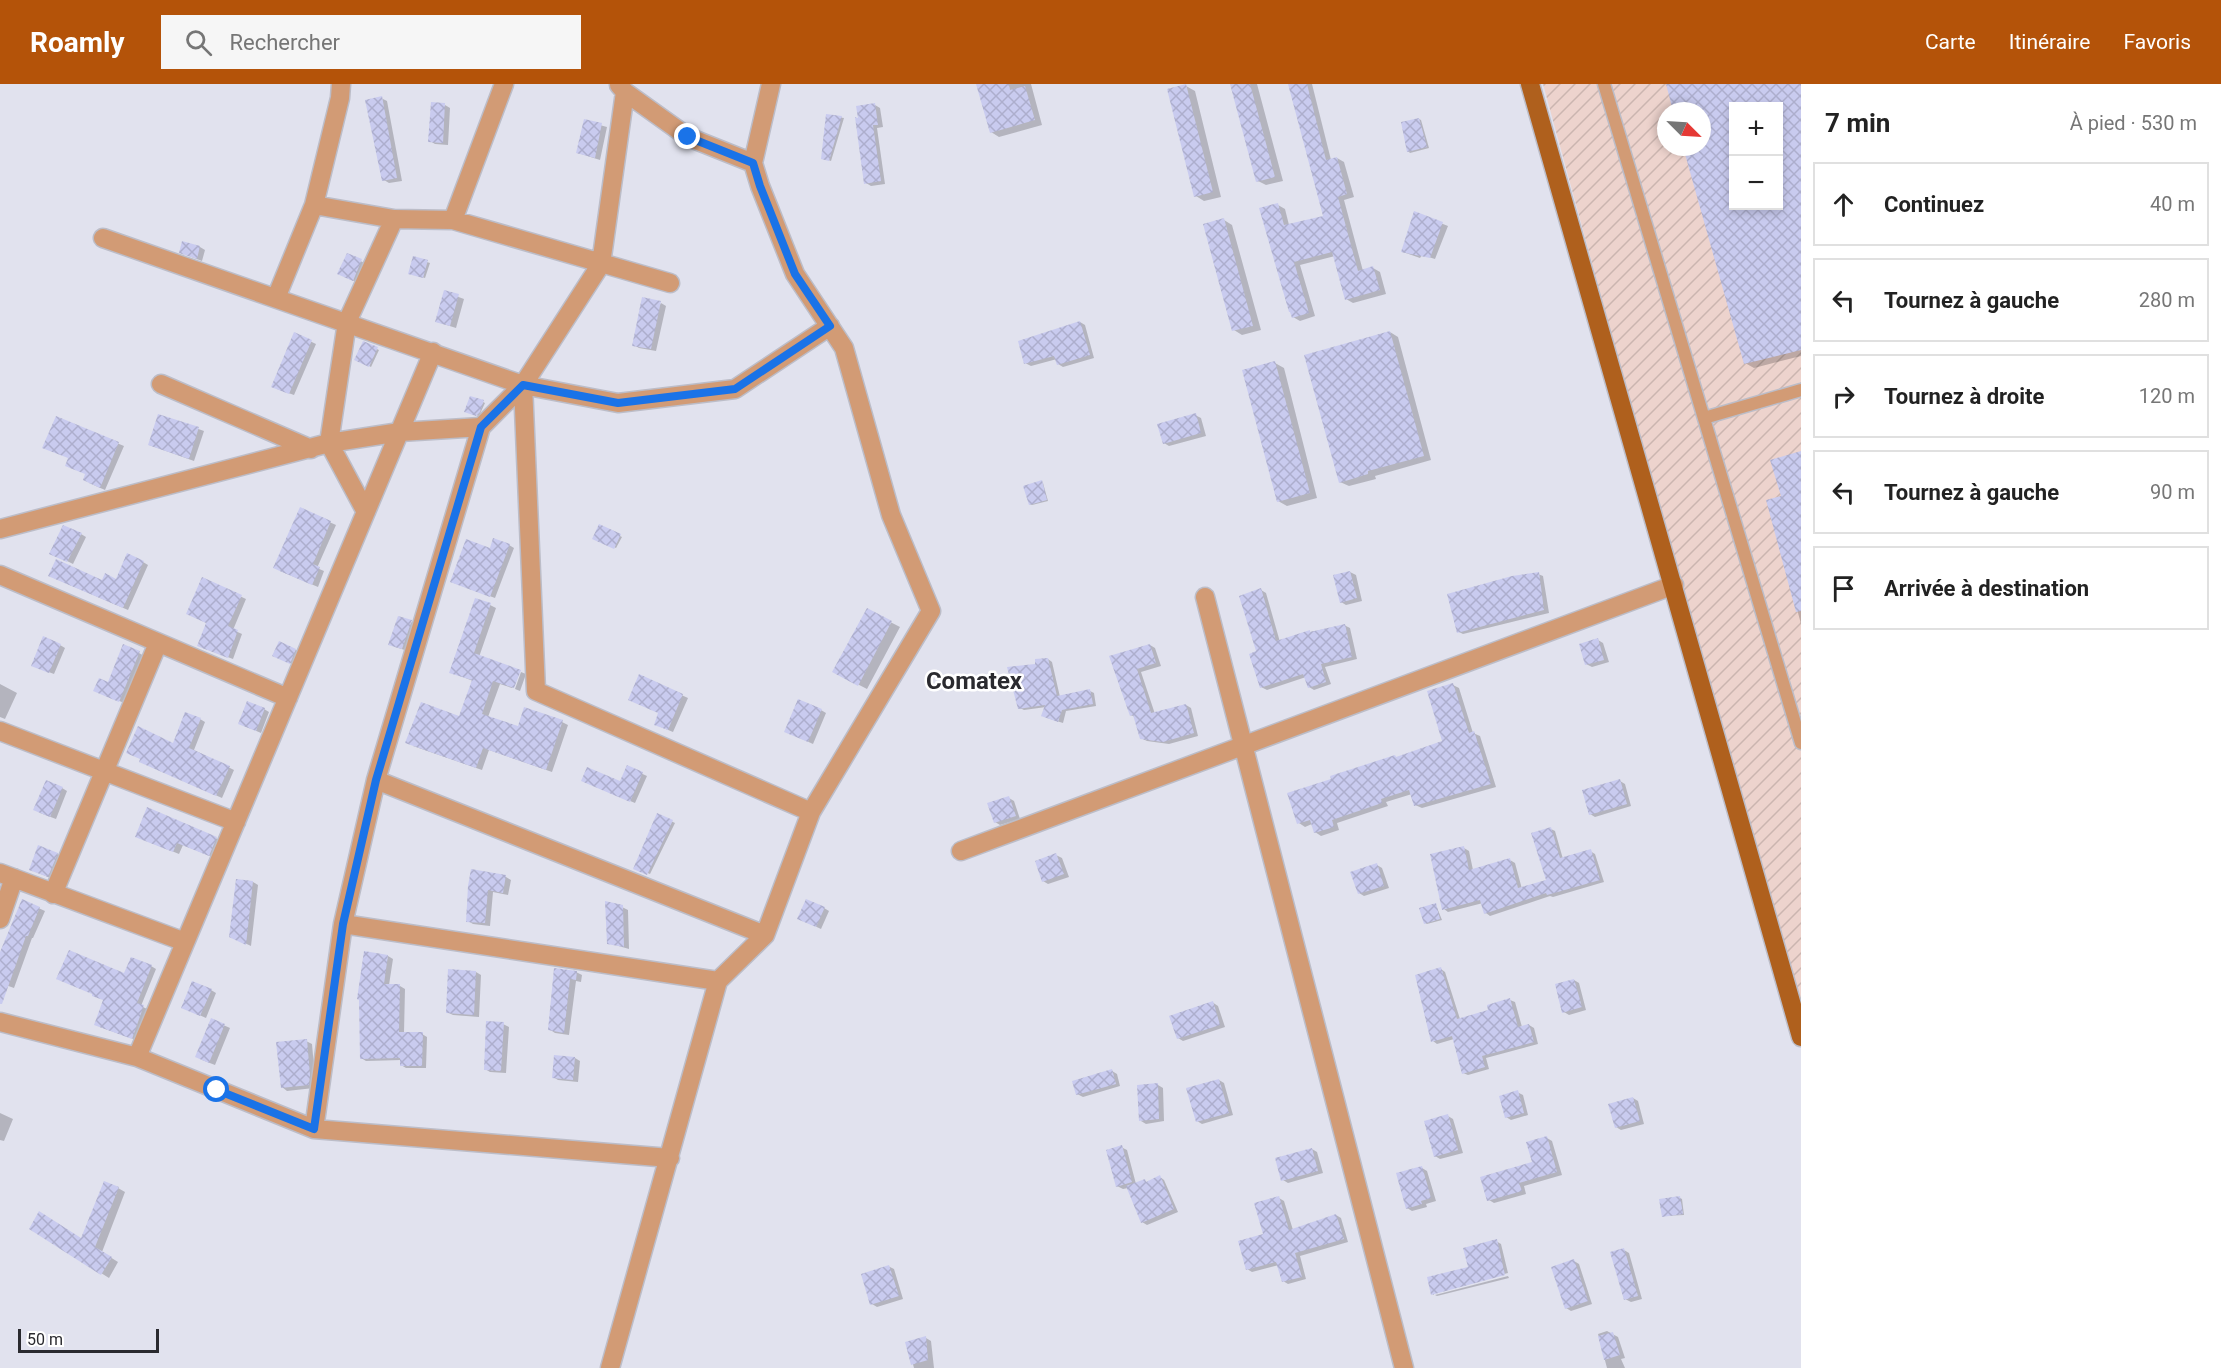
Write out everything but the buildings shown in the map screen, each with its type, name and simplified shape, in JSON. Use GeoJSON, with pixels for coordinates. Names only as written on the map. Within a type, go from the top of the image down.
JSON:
{"type":"FeatureCollection","features":[{"type":"Feature","properties":{"kind":"main road"},"geometry":{"type":"LineString","coordinates":[[1530,84],[1801,1037]]}},
{"type":"Feature","properties":{"kind":"street"},"geometry":{"type":"LineString","coordinates":[[276,298],[314,205],[340,98],[341,84]]}},
{"type":"Feature","properties":{"kind":"street"},"geometry":{"type":"LineString","coordinates":[[453,220],[504,84]]}},
{"type":"Feature","properties":{"kind":"street"},"geometry":{"type":"LineString","coordinates":[[610,1368],[718,981],[765,935],[811,812],[931,611],[891,515],[844,348],[795,274],[753,163],[771,84]]}},
{"type":"Feature","properties":{"kind":"street"},"geometry":{"type":"LineString","coordinates":[[314,1129],[343,924],[376,780],[481,427],[523,385],[601,264],[621,88],[688,137],[753,163]]}},
{"type":"Feature","properties":{"kind":"street"},"geometry":{"type":"LineString","coordinates":[[314,205],[394,219],[453,220],[670,283]]}},
{"type":"Feature","properties":{"kind":"street"},"geometry":{"type":"LineString","coordinates":[[366,512],[329,443],[347,322],[394,219]]}},
{"type":"Feature","properties":{"kind":"street"},"geometry":{"type":"LineString","coordinates":[[103,238],[523,385],[618,403],[735,389],[830,326]]}},
{"type":"Feature","properties":{"kind":"street"},"geometry":{"type":"LineString","coordinates":[[137,1057],[433,352]]}},
{"type":"Feature","properties":{"kind":"street"},"geometry":{"type":"LineString","coordinates":[[161,384],[310,449]]}},
{"type":"Feature","properties":{"kind":"street"},"geometry":{"type":"LineString","coordinates":[[523,385],[536,692],[811,812]]}},
{"type":"Feature","properties":{"kind":"street"},"geometry":{"type":"LineString","coordinates":[[0,529],[329,443],[400,432],[481,427]]}},
{"type":"Feature","properties":{"kind":"street"},"geometry":{"type":"LineString","coordinates":[[0,575],[288,698]]}},
{"type":"Feature","properties":{"kind":"street"},"geometry":{"type":"LineString","coordinates":[[961,851],[1674,585]]}},
{"type":"Feature","properties":{"kind":"street"},"geometry":{"type":"LineString","coordinates":[[1205,597],[1404,1368]]}},
{"type":"Feature","properties":{"kind":"street"},"geometry":{"type":"LineString","coordinates":[[53,894],[158,643]]}},
{"type":"Feature","properties":{"kind":"street"},"geometry":{"type":"LineString","coordinates":[[0,731],[236,822]]}},
{"type":"Feature","properties":{"kind":"street"},"geometry":{"type":"LineString","coordinates":[[376,780],[765,935]]}},
{"type":"Feature","properties":{"kind":"street"},"geometry":{"type":"LineString","coordinates":[[0,919],[7,875],[185,942]]}},
{"type":"Feature","properties":{"kind":"street"},"geometry":{"type":"LineString","coordinates":[[343,924],[718,981]]}},
{"type":"Feature","properties":{"kind":"street"},"geometry":{"type":"LineString","coordinates":[[0,1022],[137,1057],[314,1129],[670,1158]]}},
{"type":"Feature","properties":{"kind":"lane"},"geometry":{"type":"LineString","coordinates":[[1604,84],[1801,743]]}},
{"type":"Feature","properties":{"kind":"lane"},"geometry":{"type":"LineString","coordinates":[[1704,418],[1801,390]]}},
{"type":"Feature","properties":{"kind":"shaded area"},"geometry":{"type":"Polygon","coordinates":[[[1543,84],[1801,84],[1801,1004],[1633,413],[1543,84]]]}},
{"type":"Feature","properties":{"kind":"district","name":"Comatex"},"geometry":{"type":"Point","coordinates":[974,681]}},
{"type":"Feature","properties":{"kind":"route"},"geometry":{"type":"LineString","coordinates":[[217,1090],[314,1129],[343,924],[376,780],[481,427],[523,385],[618,403],[735,389],[830,326],[795,274],[753,163],[688,137]]}}]}
